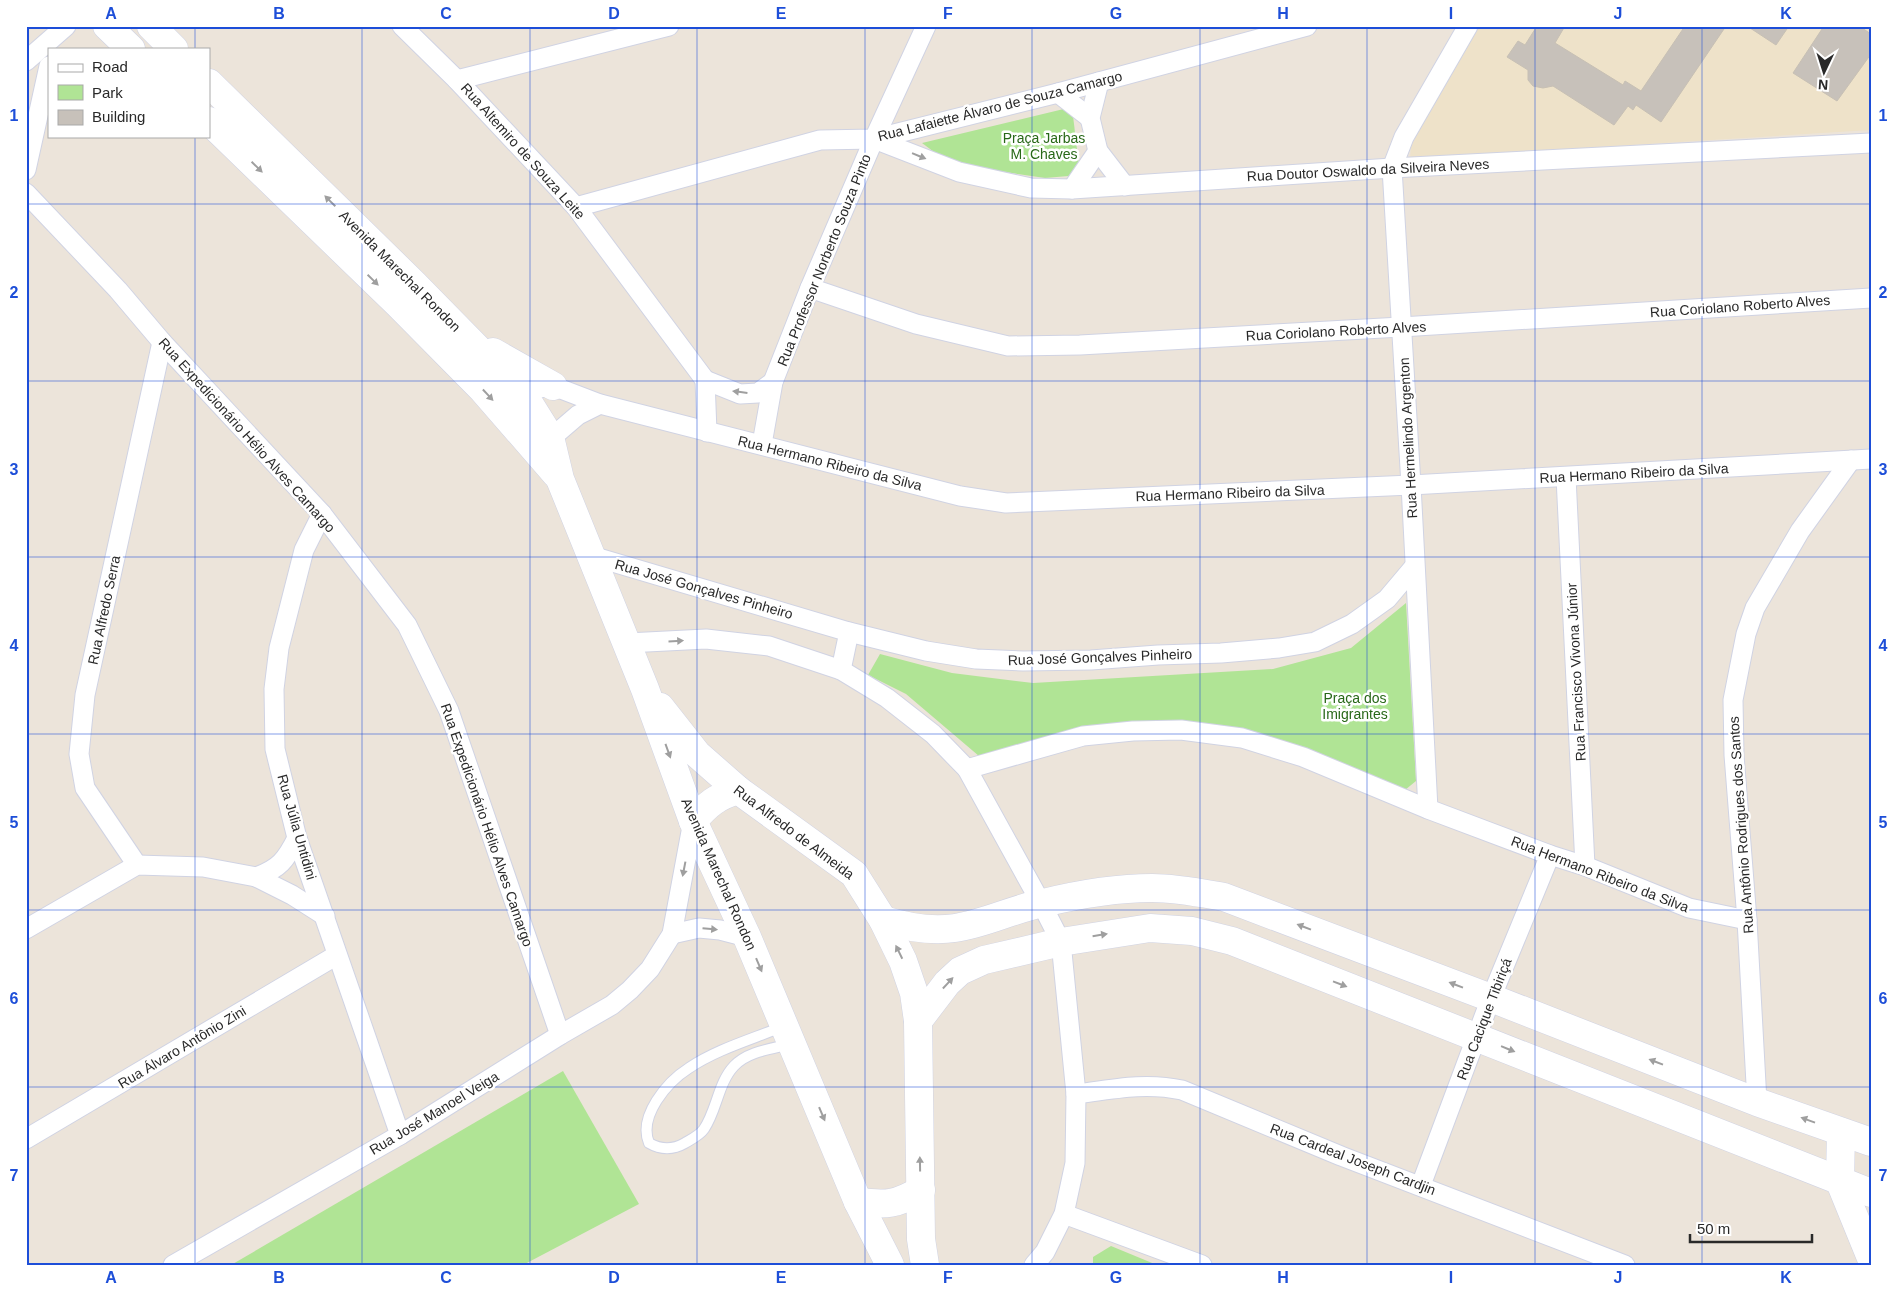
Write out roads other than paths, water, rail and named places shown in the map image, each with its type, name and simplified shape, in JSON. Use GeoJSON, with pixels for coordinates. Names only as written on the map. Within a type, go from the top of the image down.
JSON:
{"type":"FeatureCollection","features":[{"type":"Feature","properties":{"kind":"street"},"geometry":{"type":"LineString","coordinates":[[107,26],[130,48]]}},
{"type":"Feature","properties":{"kind":"street"},"geometry":{"type":"LineString","coordinates":[[151,26],[173,48]]}},
{"type":"Feature","properties":{"kind":"street","name":"Rua Altemiro de Souza Leite"},"geometry":{"type":"LineString","coordinates":[[402,26],[457,80],[576,207],[705,380]]}},
{"type":"Feature","properties":{"kind":"street"},"geometry":{"type":"LineString","coordinates":[[457,80],[669,26]]}},
{"type":"Feature","properties":{"kind":"street","name":"Rua Professor Norberto Souza Pinto"},"geometry":{"type":"LineString","coordinates":[[762,444],[774,382],[810,288],[874,138],[926,26]]}},
{"type":"Feature","properties":{"kind":"street","name":"Rua Lafaiette Álvaro de Souza Camargo"},"geometry":{"type":"LineString","coordinates":[[576,207],[820,140],[874,138],[1058,93],[1307,26]]}},
{"type":"Feature","properties":{"kind":"street","name":"Rua Hermelindo Argenton"},"geometry":{"type":"LineString","coordinates":[[1428,808],[1392,168],[1404,137],[1468,26]]}},
{"type":"Feature","properties":{"kind":"street"},"geometry":{"type":"LineString","coordinates":[[26,61],[58,37]]}},
{"type":"Feature","properties":{"kind":"street"},"geometry":{"type":"LineString","coordinates":[[26,170],[48,71]]}},
{"type":"Feature","properties":{"kind":"street"},"geometry":{"type":"LineString","coordinates":[[1099,82],[1090,118],[1098,152],[1125,186]]}},
{"type":"Feature","properties":{"kind":"street","name":"Avenida Marechal Rondon"},"geometry":{"type":"LineString","coordinates":[[210,83],[244,117],[406,294],[515,406]]}},
{"type":"Feature","properties":{"kind":"street"},"geometry":{"type":"LineString","coordinates":[[1058,93],[1090,118]]}},
{"type":"Feature","properties":{"kind":"street"},"geometry":{"type":"LineString","coordinates":[[218,129],[244,117]]}},
{"type":"Feature","properties":{"kind":"street","name":"Avenida Marechal Rondon"},"geometry":{"type":"LineString","coordinates":[[218,129],[406,294],[466,337],[544,444],[627,643],[693,821],[747,937],[858,1202],[890,1265]]}},
{"type":"Feature","properties":{"kind":"street","name":"Rua Doutor Oswaldo da Silveira Neves"},"geometry":{"type":"LineString","coordinates":[[874,138],[958,172],[1031,188],[1072,189],[1392,168],[1871,143]]}},
{"type":"Feature","properties":{"kind":"street"},"geometry":{"type":"LineString","coordinates":[[1072,189],[1098,152]]}},
{"type":"Feature","properties":{"kind":"street","name":"Rua Expedicionário Hélio Alves Camargo"},"geometry":{"type":"LineString","coordinates":[[26,194],[118,290],[162,342],[322,514],[407,624],[449,711],[560,1035]]}},
{"type":"Feature","properties":{"kind":"street","name":"Rua Coriolano Roberto Alves"},"geometry":{"type":"LineString","coordinates":[[810,288],[916,324],[1008,346],[1401,328],[1871,298]]}},
{"type":"Feature","properties":{"kind":"street"},"geometry":{"type":"LineString","coordinates":[[466,337],[553,386]]}},
{"type":"Feature","properties":{"kind":"street","name":"Rua Alfredo Serra"},"geometry":{"type":"LineString","coordinates":[[137,865],[86,788],[79,754],[86,695],[162,342]]}},
{"type":"Feature","properties":{"kind":"street"},"geometry":{"type":"LineString","coordinates":[[707,432],[705,380],[740,394],[758,393],[774,382]]}},
{"type":"Feature","properties":{"kind":"street"},"geometry":{"type":"LineString","coordinates":[[515,406],[541,388],[553,386]]}},
{"type":"Feature","properties":{"kind":"street","name":"Rua Hermano Ribeiro da Silva"},"geometry":{"type":"LineString","coordinates":[[553,386],[600,404],[707,432],[762,444],[960,496],[1006,503],[1411,486],[1871,459]]}},
{"type":"Feature","properties":{"kind":"street"},"geometry":{"type":"LineString","coordinates":[[544,444],[578,415],[600,404]]}},
{"type":"Feature","properties":{"kind":"street","name":"Rua Antônio Rodrigues dos Santos"},"geometry":{"type":"LineString","coordinates":[[1757,1102],[1747,920],[1734,755],[1734,700],[1746,634],[1755,608],[1800,531],[1852,460]]}},
{"type":"Feature","properties":{"kind":"street","name":"Rua Francisco Vivona Júnior"},"geometry":{"type":"LineString","coordinates":[[1566,477],[1585,866]]}},
{"type":"Feature","properties":{"kind":"street","name":"Rua Júlia Untidini"},"geometry":{"type":"LineString","coordinates":[[322,514],[304,550],[279,648],[274,689],[275,749],[297,838],[400,1134]]}},
{"type":"Feature","properties":{"kind":"street","name":"Rua José Gonçalves Pinheiro"},"geometry":{"type":"LineString","coordinates":[[592,556],[849,632],[926,651],[976,659],[1023,660],[1091,660],[1279,648],[1315,642],[1352,624],[1387,599],[1414,567]]}},
{"type":"Feature","properties":{"kind":"street"},"geometry":{"type":"LineString","coordinates":[[841,670],[849,632]]}},
{"type":"Feature","properties":{"kind":"street"},"geometry":{"type":"LineString","coordinates":[[627,643],[706,639],[769,646],[841,670],[887,698],[933,734],[967,769],[1041,903],[1060,942],[1076,1094],[1075,1163],[1064,1214],[1045,1260]]}},
{"type":"Feature","properties":{"kind":"street","name":"Rua Alfredo de Almeida"},"geometry":{"type":"LineString","coordinates":[[645,689],[697,754],[738,790],[854,874],[883,920],[903,961],[914,993],[918,1021],[921,1238],[924,1265]]}},
{"type":"Feature","properties":{"kind":"street","name":"Rua Hermano Ribeiro da Silva"},"geometry":{"type":"LineString","coordinates":[[967,769],[1083,736],[1181,730],[1242,738],[1303,757],[1428,808],[1550,855],[1585,866],[1689,908],[1747,920]]}},
{"type":"Feature","properties":{"kind":"street"},"geometry":{"type":"LineString","coordinates":[[693,821],[708,804],[723,795],[738,790]]}},
{"type":"Feature","properties":{"kind":"street","name":"Rua José Manoel Veiga"},"geometry":{"type":"LineString","coordinates":[[174,1265],[400,1134],[612,1005],[630,990],[650,968],[672,934],[693,821]]}},
{"type":"Feature","properties":{"kind":"street"},"geometry":{"type":"LineString","coordinates":[[256,877],[270,872],[286,859],[297,838]]}},
{"type":"Feature","properties":{"kind":"street","name":"Rua Cacique Tibiriçá"},"geometry":{"type":"LineString","coordinates":[[1420,1185],[1491,998],[1550,855]]}},
{"type":"Feature","properties":{"kind":"street"},"geometry":{"type":"LineString","coordinates":[[26,929],[137,865],[204,867],[256,877],[292,895],[324,916]]}},
{"type":"Feature","properties":{"kind":"street"},"geometry":{"type":"LineString","coordinates":[[883,920],[904,926],[927,929],[955,928],[1041,903],[1095,893],[1152,888],[1224,897],[1491,998],[1757,1102],[1871,1142]]}},
{"type":"Feature","properties":{"kind":"street"},"geometry":{"type":"LineString","coordinates":[[672,934],[699,928],[720,930],[747,937]]}},
{"type":"Feature","properties":{"kind":"street"},"geometry":{"type":"LineString","coordinates":[[918,1021],[946,983],[960,971],[984,960],[1060,942],[1150,928],[1192,931],[1232,941],[1871,1193]]}},
{"type":"Feature","properties":{"kind":"street","name":"Rua Álvaro Antônio Zini"},"geometry":{"type":"LineString","coordinates":[[26,1139],[337,956]]}},
{"type":"Feature","properties":{"kind":"street","name":"Rua Cardeal Joseph Cardjin"},"geometry":{"type":"LineString","coordinates":[[1076,1094],[1143,1085],[1182,1090],[1341,1156],[1625,1265]]}},
{"type":"Feature","properties":{"kind":"street"},"geometry":{"type":"LineString","coordinates":[[1841,1132],[1840,1182],[1871,1258]]}},
{"type":"Feature","properties":{"kind":"street"},"geometry":{"type":"LineString","coordinates":[[858,1202],[884,1205],[904,1200],[921,1190]]}},
{"type":"Feature","properties":{"kind":"street"},"geometry":{"type":"LineString","coordinates":[[1064,1214],[1202,1265]]}},
{"type":"Feature","properties":{"kind":"lane"},"geometry":{"type":"LineString","coordinates":[[788,1035],[745,1056],[732,1067],[722,1085],[704,1130],[679,1146],[668,1149],[656,1148],[649,1144],[646,1136],[646,1125],[652,1108],[670,1085],[688,1068],[713,1055],[788,1035]]}},
{"type":"Feature","properties":{"kind":"park label","name":"Praça Jarbas M. Chaves"},"geometry":{"type":"Point","coordinates":[1044,146]}},
{"type":"Feature","properties":{"kind":"park label","name":"Praça dos Imigrantes"},"geometry":{"type":"Point","coordinates":[1355,706]}}]}
